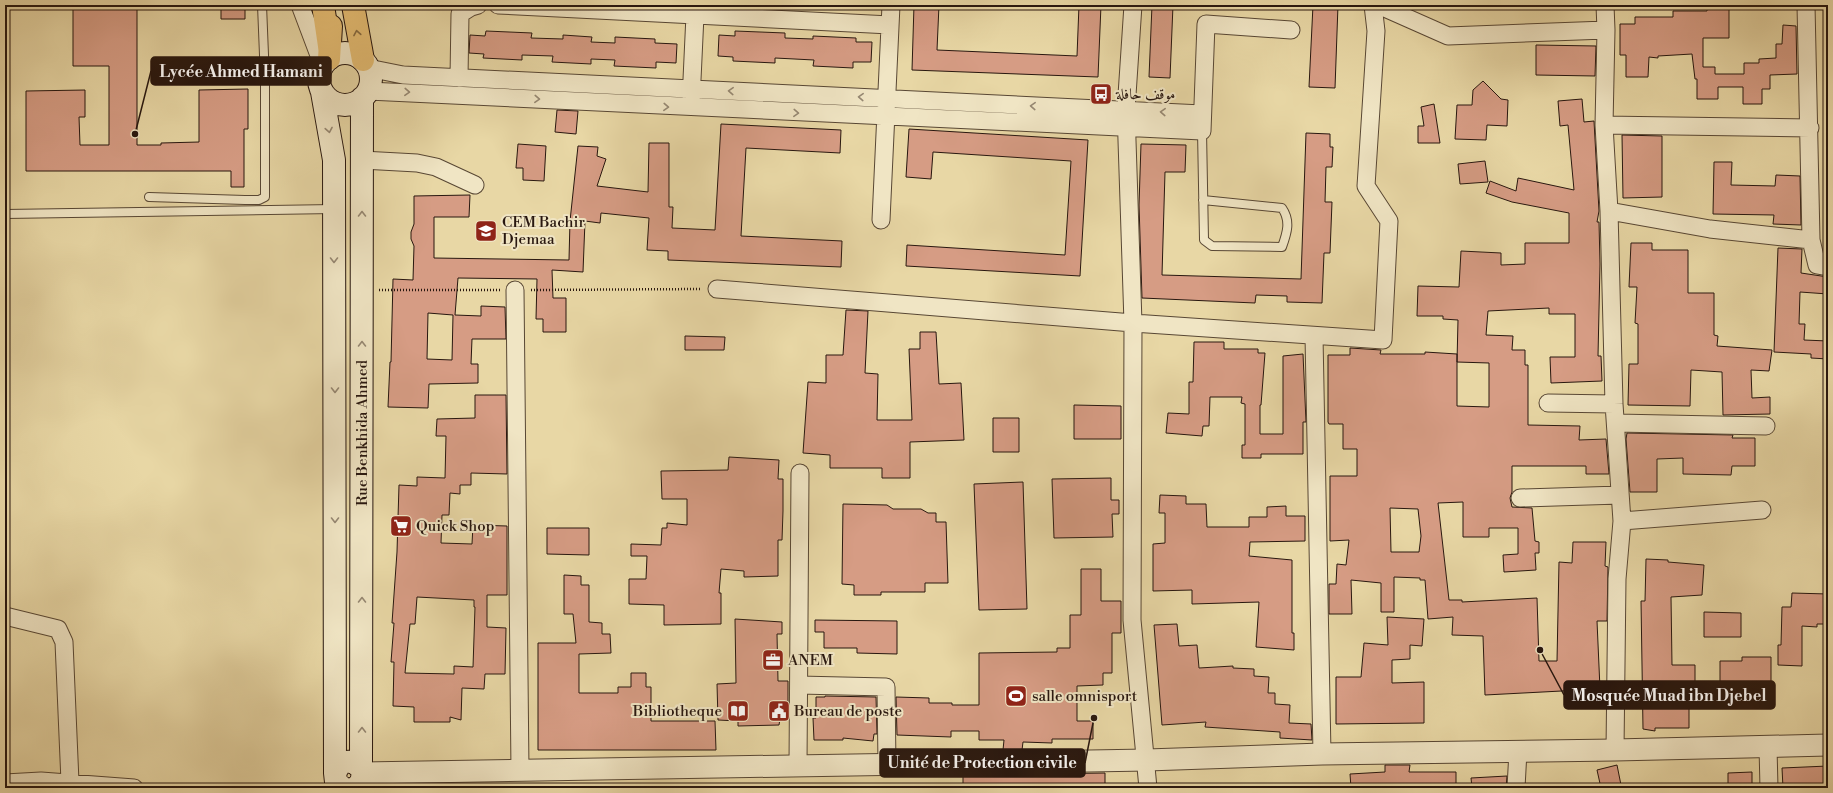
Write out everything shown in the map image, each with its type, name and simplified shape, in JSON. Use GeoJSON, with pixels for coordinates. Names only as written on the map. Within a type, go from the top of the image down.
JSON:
{"type":"FeatureCollection","features":[{"type":"Feature","properties":{"kind":"highway"},"geometry":{"type":"LineString","coordinates":[[323,5],[324,68]]}},
{"type":"Feature","properties":{"kind":"highway"},"geometry":{"type":"LineString","coordinates":[[324,68],[332,24],[331,5]]}},
{"type":"Feature","properties":{"kind":"highway"},"geometry":{"type":"LineString","coordinates":[[353,5],[365,64]]}},
{"type":"Feature","properties":{"kind":"main road"},"geometry":{"type":"LineString","coordinates":[[324,68],[328,99],[336,103],[345,105],[355,103],[365,95],[370,83],[365,64],[355,55],[346,53],[336,55],[324,68],[334,160],[334,209],[350,781]]}},
{"type":"Feature","properties":{"kind":"main road","name":"Rue Benkhida Ahmed"},"geometry":{"type":"LineString","coordinates":[[350,781],[362,290],[362,160],[365,95]]}},
{"type":"Feature","properties":{"kind":"street"},"geometry":{"type":"LineString","coordinates":[[300,5],[324,68]]}},
{"type":"Feature","properties":{"kind":"street"},"geometry":{"type":"LineString","coordinates":[[459,78],[460,14],[471,7],[478,5]]}},
{"type":"Feature","properties":{"kind":"street"},"geometry":{"type":"LineString","coordinates":[[498,5],[890,25]]}},
{"type":"Feature","properties":{"kind":"street"},"geometry":{"type":"LineString","coordinates":[[881,220],[887,117],[891,5]]}},
{"type":"Feature","properties":{"kind":"street"},"geometry":{"type":"LineString","coordinates":[[1133,5],[1126,110],[1133,323],[1132,620],[1147,760],[1148,788]]}},
{"type":"Feature","properties":{"kind":"street"},"geometry":{"type":"LineString","coordinates":[[717,289],[1133,323],[1383,340],[1389,221],[1366,186],[1376,31],[1373,5]]}},
{"type":"Feature","properties":{"kind":"street"},"geometry":{"type":"LineString","coordinates":[[1378,5],[1448,36],[1606,30]]}},
{"type":"Feature","properties":{"kind":"street"},"geometry":{"type":"LineString","coordinates":[[1605,5],[1606,30],[1604,125],[1609,211],[1614,404],[1622,521],[1617,579],[1615,750]]}},
{"type":"Feature","properties":{"kind":"street"},"geometry":{"type":"LineString","coordinates":[[1806,5],[1810,128],[1811,240],[1818,266],[1828,267]]}},
{"type":"Feature","properties":{"kind":"street"},"geometry":{"type":"LineString","coordinates":[[690,108],[693,89],[695,15]]}},
{"type":"Feature","properties":{"kind":"street"},"geometry":{"type":"LineString","coordinates":[[365,95],[1202,131],[1206,24],[1291,30]]}},
{"type":"Feature","properties":{"kind":"street"},"geometry":{"type":"LineString","coordinates":[[365,64],[403,75],[1202,114]]}},
{"type":"Feature","properties":{"kind":"street"},"geometry":{"type":"LineString","coordinates":[[1604,125],[1810,128]]}},
{"type":"Feature","properties":{"kind":"street"},"geometry":{"type":"LineString","coordinates":[[362,160],[417,163],[436,167],[475,185]]}},
{"type":"Feature","properties":{"kind":"street"},"geometry":{"type":"LineString","coordinates":[[1609,211],[1710,229],[1811,240]]}},
{"type":"Feature","properties":{"kind":"street"},"geometry":{"type":"LineString","coordinates":[[515,290],[520,771]]}},
{"type":"Feature","properties":{"kind":"street"},"geometry":{"type":"LineString","coordinates":[[1314,336],[1322,754]]}},
{"type":"Feature","properties":{"kind":"street"},"geometry":{"type":"LineString","coordinates":[[1548,403],[1614,404]]}},
{"type":"Feature","properties":{"kind":"street"},"geometry":{"type":"LineString","coordinates":[[1616,422],[1766,426]]}},
{"type":"Feature","properties":{"kind":"street"},"geometry":{"type":"LineString","coordinates":[[798,766],[800,473]]}},
{"type":"Feature","properties":{"kind":"street"},"geometry":{"type":"LineString","coordinates":[[1520,498],[1620,494]]}},
{"type":"Feature","properties":{"kind":"street"},"geometry":{"type":"LineString","coordinates":[[1622,521],[1762,510]]}},
{"type":"Feature","properties":{"kind":"street"},"geometry":{"type":"LineString","coordinates":[[5,616],[58,629],[64,642],[70,782]]}},
{"type":"Feature","properties":{"kind":"street"},"geometry":{"type":"LineString","coordinates":[[799,685],[886,687],[887,765]]}},
{"type":"Feature","properties":{"kind":"street"},"geometry":{"type":"LineString","coordinates":[[350,781],[520,771],[1147,760],[1322,754],[1615,750],[1828,745]]}},
{"type":"Feature","properties":{"kind":"street"},"geometry":{"type":"LineString","coordinates":[[1768,747],[1769,788]]}},
{"type":"Feature","properties":{"kind":"street"},"geometry":{"type":"LineString","coordinates":[[1516,788],[1518,751]]}},
{"type":"Feature","properties":{"kind":"street"},"geometry":{"type":"LineString","coordinates":[[5,783],[41,784],[70,782],[134,788]]}},
{"type":"Feature","properties":{"kind":"lane"},"geometry":{"type":"LineString","coordinates":[[149,196],[245,200],[259,200],[265,197],[265,80],[262,5]]}},
{"type":"Feature","properties":{"kind":"lane"},"geometry":{"type":"LineString","coordinates":[[248,80],[265,80],[324,68]]}},
{"type":"Feature","properties":{"kind":"lane"},"geometry":{"type":"LineString","coordinates":[[1202,131],[1203,200],[1204,240],[1212,246],[1282,247],[1286,236],[1288,216],[1282,208],[1203,200]]}},
{"type":"Feature","properties":{"kind":"lane"},"geometry":{"type":"LineString","coordinates":[[5,214],[334,209]]}},
{"type":"Feature","properties":{"kind":"path"},"geometry":{"type":"LineString","coordinates":[[362,290],[717,289]]}},
{"type":"Feature","properties":{"kind":"building"},"geometry":{"type":"Polygon","coordinates":[[[73,5],[137,5],[137,145],[199,142],[199,90],[248,89],[248,129],[244,129],[244,187],[231,187],[231,171],[26,171],[26,91],[85,90],[85,117],[79,117],[80,145],[109,145],[109,66],[73,66],[73,5]]]}},
{"type":"Feature","properties":{"kind":"building"},"geometry":{"type":"Polygon","coordinates":[[[221,5],[245,5],[245,19],[221,19],[221,5]]]}},
{"type":"Feature","properties":{"kind":"building"},"geometry":{"type":"Polygon","coordinates":[[[914,5],[939,5],[937,50],[1077,56],[1079,5],[1101,5],[1098,77],[912,70],[914,5]]]}},
{"type":"Feature","properties":{"kind":"building"},"geometry":{"type":"Polygon","coordinates":[[[1152,5],[1173,5],[1170,78],[1149,77],[1152,5]]]}},
{"type":"Feature","properties":{"kind":"building"},"geometry":{"type":"Polygon","coordinates":[[[1313,5],[1338,5],[1335,88],[1309,87],[1313,5]]]}},
{"type":"Feature","properties":{"kind":"building"},"geometry":{"type":"Polygon","coordinates":[[[1707,7],[1729,7],[1729,38],[1703,38],[1703,67],[1715,67],[1715,74],[1744,74],[1744,63],[1759,63],[1759,59],[1776,58],[1776,44],[1782,44],[1783,25],[1796,26],[1797,74],[1770,75],[1770,89],[1762,89],[1762,104],[1743,104],[1743,87],[1718,87],[1718,99],[1697,99],[1697,79],[1695,79],[1692,54],[1658,56],[1658,58],[1649,57],[1648,77],[1626,77],[1626,55],[1620,55],[1620,24],[1635,24],[1635,17],[1673,17],[1673,11],[1707,11],[1707,7]]]}},
{"type":"Feature","properties":{"kind":"building"},"geometry":{"type":"Polygon","coordinates":[[[486,31],[532,33],[531,38],[563,39],[563,35],[592,37],[591,42],[615,43],[615,37],[655,39],[655,43],[677,44],[676,63],[656,62],[656,68],[614,66],[615,60],[591,59],[591,64],[552,62],[553,56],[522,55],[522,60],[483,58],[484,54],[469,53],[470,35],[485,36],[486,31]]]}},
{"type":"Feature","properties":{"kind":"building"},"geometry":{"type":"Polygon","coordinates":[[[735,31],[785,33],[785,38],[813,39],[813,36],[856,38],[856,42],[872,42],[871,62],[853,62],[853,68],[813,66],[814,60],[775,58],[775,63],[733,61],[733,57],[718,56],[719,35],[735,36],[735,31]]]}},
{"type":"Feature","properties":{"kind":"building"},"geometry":{"type":"Polygon","coordinates":[[[1536,45],[1596,46],[1595,76],[1536,75],[1536,45]]]}},
{"type":"Feature","properties":{"kind":"building"},"geometry":{"type":"Polygon","coordinates":[[[1483,81],[1501,99],[1508,100],[1507,126],[1487,125],[1486,140],[1455,139],[1457,105],[1472,105],[1473,90],[1483,81]]]}},
{"type":"Feature","properties":{"kind":"building"},"geometry":{"type":"Polygon","coordinates":[[[1582,99],[1584,122],[1594,121],[1599,211],[1597,222],[1599,222],[1600,264],[1598,356],[1601,356],[1602,381],[1551,383],[1550,357],[1575,357],[1575,314],[1549,314],[1549,308],[1488,311],[1486,335],[1513,336],[1512,350],[1525,350],[1525,365],[1528,365],[1528,425],[1580,426],[1579,440],[1606,439],[1609,474],[1586,474],[1586,466],[1512,466],[1512,492],[1510,498],[1512,507],[1532,508],[1535,541],[1539,542],[1539,553],[1535,553],[1536,570],[1504,572],[1503,555],[1518,554],[1518,528],[1489,528],[1489,537],[1463,537],[1463,502],[1438,503],[1449,600],[1462,600],[1462,602],[1537,598],[1539,661],[1557,661],[1559,562],[1572,563],[1573,542],[1606,542],[1605,566],[1608,567],[1607,621],[1597,621],[1600,689],[1485,695],[1483,636],[1452,635],[1453,617],[1428,619],[1425,580],[1420,580],[1420,578],[1394,577],[1394,612],[1381,612],[1381,583],[1351,580],[1352,614],[1329,614],[1329,584],[1336,584],[1337,564],[1346,565],[1349,540],[1330,541],[1330,476],[1357,476],[1357,449],[1343,449],[1343,424],[1329,424],[1328,422],[1328,355],[1350,355],[1350,348],[1381,350],[1380,354],[1425,354],[1425,352],[1457,354],[1457,362],[1458,320],[1443,319],[1443,316],[1417,316],[1418,286],[1459,287],[1461,251],[1501,253],[1501,265],[1525,264],[1525,243],[1569,243],[1569,213],[1512,202],[1486,193],[1490,181],[1516,191],[1518,178],[1574,190],[1568,125],[1560,126],[1558,101],[1582,99]],[[1457,362],[1457,406],[1489,407],[1489,363],[1457,362]],[[1390,508],[1391,552],[1419,552],[1421,536],[1418,509],[1390,508]]]}},
{"type":"Feature","properties":{"kind":"building"},"geometry":{"type":"Polygon","coordinates":[[[1434,104],[1440,143],[1418,143],[1418,126],[1424,126],[1421,107],[1434,104]]]}},
{"type":"Feature","properties":{"kind":"building"},"geometry":{"type":"Polygon","coordinates":[[[557,110],[578,111],[576,134],[555,132],[557,110]]]}},
{"type":"Feature","properties":{"kind":"building"},"geometry":{"type":"Polygon","coordinates":[[[721,124],[841,130],[840,153],[746,148],[741,236],[842,241],[841,267],[668,260],[668,251],[647,250],[649,218],[601,213],[600,223],[585,221],[583,272],[552,270],[553,298],[566,298],[566,332],[543,332],[543,319],[536,319],[537,279],[458,278],[455,315],[481,316],[481,306],[505,307],[506,339],[472,339],[471,364],[478,364],[478,383],[429,384],[428,408],[388,407],[391,362],[393,279],[413,280],[414,246],[411,239],[411,232],[414,224],[414,196],[470,195],[469,217],[434,217],[434,258],[569,260],[570,221],[578,146],[598,147],[597,156],[606,159],[597,186],[648,192],[649,143],[669,143],[669,207],[673,207],[672,228],[715,230],[721,124]],[[428,313],[427,359],[452,360],[453,315],[428,313]]]}},
{"type":"Feature","properties":{"kind":"building"},"geometry":{"type":"Polygon","coordinates":[[[909,129],[1088,140],[1080,276],[906,266],[907,245],[1065,255],[1071,161],[933,152],[931,179],[906,177],[909,129]]]}},
{"type":"Feature","properties":{"kind":"building"},"geometry":{"type":"Polygon","coordinates":[[[1306,133],[1330,134],[1330,147],[1333,147],[1332,167],[1326,167],[1325,202],[1332,202],[1330,253],[1324,253],[1322,303],[1287,302],[1287,296],[1256,295],[1255,303],[1142,298],[1139,205],[1141,144],[1186,145],[1185,172],[1165,172],[1162,275],[1301,279],[1306,133]]]}},
{"type":"Feature","properties":{"kind":"building"},"geometry":{"type":"Polygon","coordinates":[[[1622,135],[1662,136],[1662,197],[1623,198],[1622,135]]]}},
{"type":"Feature","properties":{"kind":"building"},"geometry":{"type":"Polygon","coordinates":[[[518,144],[546,146],[544,181],[523,180],[523,168],[516,168],[518,144]]]}},
{"type":"Feature","properties":{"kind":"building"},"geometry":{"type":"Polygon","coordinates":[[[1485,161],[1488,182],[1460,184],[1458,164],[1485,161]]]}},
{"type":"Feature","properties":{"kind":"building"},"geometry":{"type":"Polygon","coordinates":[[[1714,162],[1732,162],[1731,185],[1775,186],[1776,175],[1800,176],[1801,225],[1773,224],[1774,215],[1713,214],[1714,162]]]}},
{"type":"Feature","properties":{"kind":"building"},"geometry":{"type":"Polygon","coordinates":[[[1631,243],[1652,243],[1652,250],[1688,250],[1688,293],[1714,293],[1714,335],[1718,336],[1717,346],[1772,350],[1769,371],[1751,370],[1752,398],[1770,397],[1770,414],[1723,415],[1722,372],[1691,370],[1690,406],[1628,405],[1629,364],[1638,364],[1638,324],[1635,323],[1637,287],[1629,287],[1631,243]]]}},
{"type":"Feature","properties":{"kind":"building"},"geometry":{"type":"Polygon","coordinates":[[[1778,248],[1802,249],[1801,273],[1828,277],[1828,294],[1800,292],[1799,324],[1805,324],[1804,340],[1828,341],[1828,359],[1811,358],[1811,354],[1774,352],[1778,248]]]}},
{"type":"Feature","properties":{"kind":"building"},"geometry":{"type":"Polygon","coordinates":[[[846,310],[868,311],[865,373],[878,374],[877,420],[912,420],[909,349],[920,349],[920,332],[936,332],[939,384],[961,383],[964,440],[910,442],[910,478],[882,478],[882,468],[830,468],[830,455],[803,453],[808,382],[826,383],[826,355],[843,355],[846,310]]]}},
{"type":"Feature","properties":{"kind":"building"},"geometry":{"type":"Polygon","coordinates":[[[685,336],[725,337],[724,350],[685,350],[685,336]]]}},
{"type":"Feature","properties":{"kind":"building"},"geometry":{"type":"Polygon","coordinates":[[[1194,342],[1224,342],[1224,349],[1258,349],[1258,353],[1265,353],[1260,405],[1260,434],[1283,434],[1283,356],[1303,354],[1306,422],[1303,422],[1303,454],[1261,454],[1261,458],[1242,458],[1242,445],[1245,445],[1245,404],[1241,403],[1242,397],[1210,397],[1209,426],[1203,426],[1202,436],[1166,433],[1168,413],[1189,414],[1189,382],[1193,382],[1194,342]]]}},
{"type":"Feature","properties":{"kind":"building"},"geometry":{"type":"Polygon","coordinates":[[[475,395],[506,395],[507,474],[471,473],[471,485],[460,485],[460,494],[450,493],[449,515],[442,515],[441,543],[472,544],[473,525],[507,526],[507,595],[487,595],[487,627],[506,628],[505,674],[485,674],[484,689],[462,688],[461,720],[450,717],[450,722],[414,722],[414,707],[393,706],[394,662],[391,662],[394,623],[392,623],[397,552],[399,485],[417,486],[417,477],[445,478],[446,436],[436,436],[437,419],[475,418],[475,395]],[[417,597],[415,624],[410,624],[405,673],[454,674],[454,666],[473,667],[474,600],[417,597]]]}},
{"type":"Feature","properties":{"kind":"building"},"geometry":{"type":"Polygon","coordinates":[[[1074,405],[1121,406],[1121,439],[1074,439],[1074,405]]]}},
{"type":"Feature","properties":{"kind":"building"},"geometry":{"type":"Polygon","coordinates":[[[993,418],[1019,418],[1019,452],[993,452],[993,418]]]}},
{"type":"Feature","properties":{"kind":"building"},"geometry":{"type":"Polygon","coordinates":[[[1627,433],[1733,435],[1732,438],[1755,438],[1755,466],[1732,466],[1731,475],[1683,474],[1683,458],[1657,459],[1657,492],[1630,492],[1626,439],[1627,433]]]}},
{"type":"Feature","properties":{"kind":"building"},"geometry":{"type":"Polygon","coordinates":[[[729,457],[779,460],[778,479],[783,479],[783,511],[782,540],[778,540],[778,576],[744,577],[744,571],[721,569],[719,593],[721,593],[721,624],[664,625],[664,605],[629,604],[629,579],[646,579],[647,556],[631,556],[631,544],[661,545],[662,528],[667,528],[667,523],[687,525],[687,499],[662,499],[661,471],[728,470],[729,457]]]}},
{"type":"Feature","properties":{"kind":"building"},"geometry":{"type":"Polygon","coordinates":[[[1111,478],[1111,500],[1119,500],[1119,514],[1112,514],[1113,537],[1054,538],[1052,479],[1111,478]]]}},
{"type":"Feature","properties":{"kind":"building"},"geometry":{"type":"Polygon","coordinates":[[[1023,482],[1027,609],[979,610],[974,484],[1023,482]]]}},
{"type":"Feature","properties":{"kind":"building"},"geometry":{"type":"Polygon","coordinates":[[[1160,495],[1186,496],[1186,504],[1206,504],[1207,527],[1249,527],[1249,517],[1267,517],[1267,507],[1286,506],[1286,516],[1305,516],[1305,541],[1250,542],[1249,556],[1292,560],[1292,633],[1294,633],[1294,650],[1256,647],[1259,602],[1192,604],[1192,590],[1153,591],[1153,544],[1165,543],[1165,513],[1159,513],[1160,495]]]}},
{"type":"Feature","properties":{"kind":"building"},"geometry":{"type":"Polygon","coordinates":[[[843,504],[887,505],[893,509],[921,509],[928,513],[936,513],[936,522],[946,522],[948,583],[925,583],[925,592],[881,592],[881,595],[854,595],[854,585],[842,584],[843,504]]]}},
{"type":"Feature","properties":{"kind":"building"},"geometry":{"type":"Polygon","coordinates":[[[547,528],[589,528],[589,555],[547,554],[547,528]]]}},
{"type":"Feature","properties":{"kind":"building"},"geometry":{"type":"Polygon","coordinates":[[[1646,559],[1668,560],[1668,562],[1704,565],[1702,595],[1671,597],[1672,665],[1695,665],[1695,690],[1689,690],[1689,728],[1655,728],[1655,731],[1643,729],[1641,601],[1645,601],[1646,559]]]}},
{"type":"Feature","properties":{"kind":"building"},"geometry":{"type":"Polygon","coordinates":[[[1081,569],[1101,569],[1101,601],[1121,601],[1121,633],[1112,633],[1112,673],[1103,673],[1103,685],[1077,686],[1077,721],[1093,721],[1093,739],[1052,739],[1052,743],[1023,742],[1022,750],[1003,750],[1004,740],[979,740],[979,731],[951,731],[951,737],[897,735],[896,697],[929,698],[929,703],[979,705],[979,653],[1057,652],[1057,648],[1070,648],[1070,615],[1081,615],[1081,569]]]}},
{"type":"Feature","properties":{"kind":"building"},"geometry":{"type":"Polygon","coordinates":[[[564,575],[581,576],[581,585],[589,585],[589,622],[602,623],[602,634],[610,634],[611,653],[579,654],[579,693],[618,693],[618,687],[631,687],[631,673],[646,673],[646,687],[651,687],[651,721],[715,721],[716,750],[538,750],[538,643],[576,643],[573,614],[564,614],[564,575]]]}},
{"type":"Feature","properties":{"kind":"building"},"geometry":{"type":"Polygon","coordinates":[[[1792,593],[1828,594],[1828,624],[1817,624],[1817,627],[1802,626],[1802,666],[1778,665],[1778,645],[1781,645],[1782,607],[1791,607],[1792,593]]]}},
{"type":"Feature","properties":{"kind":"building"},"geometry":{"type":"Polygon","coordinates":[[[1704,612],[1741,613],[1741,637],[1704,637],[1704,612]]]}},
{"type":"Feature","properties":{"kind":"building"},"geometry":{"type":"Polygon","coordinates":[[[1387,617],[1424,619],[1422,646],[1410,645],[1410,659],[1392,660],[1392,683],[1424,682],[1424,723],[1336,724],[1336,677],[1361,677],[1364,643],[1388,645],[1387,617]]]}},
{"type":"Feature","properties":{"kind":"building"},"geometry":{"type":"Polygon","coordinates":[[[735,619],[782,622],[782,634],[777,634],[778,681],[788,681],[788,719],[780,719],[779,725],[738,726],[738,721],[718,720],[717,684],[736,683],[735,619]]]}},
{"type":"Feature","properties":{"kind":"building"},"geometry":{"type":"Polygon","coordinates":[[[815,620],[897,621],[897,654],[857,653],[857,648],[824,648],[824,632],[815,632],[815,620]]]}},
{"type":"Feature","properties":{"kind":"building"},"geometry":{"type":"Polygon","coordinates":[[[1177,624],[1179,646],[1197,645],[1199,668],[1233,666],[1233,668],[1254,669],[1254,676],[1269,677],[1268,693],[1275,693],[1275,704],[1290,705],[1289,723],[1311,724],[1312,740],[1280,738],[1280,732],[1205,727],[1206,722],[1162,725],[1154,625],[1177,624]]]}},
{"type":"Feature","properties":{"kind":"building"},"geometry":{"type":"Polygon","coordinates":[[[1742,657],[1771,657],[1771,688],[1720,689],[1720,661],[1742,661],[1742,657]]]}},
{"type":"Feature","properties":{"kind":"building"},"geometry":{"type":"Polygon","coordinates":[[[816,697],[876,697],[877,734],[874,734],[873,741],[843,738],[843,740],[814,740],[813,718],[816,718],[816,697]]]}},
{"type":"Feature","properties":{"kind":"building"},"geometry":{"type":"Polygon","coordinates":[[[1385,765],[1410,765],[1409,772],[1456,772],[1456,788],[1351,788],[1350,774],[1385,772],[1385,765]]]}},
{"type":"Feature","properties":{"kind":"building"},"geometry":{"type":"Polygon","coordinates":[[[1617,765],[1621,785],[1601,788],[1597,770],[1617,765]]]}},
{"type":"Feature","properties":{"kind":"building"},"geometry":{"type":"Polygon","coordinates":[[[1828,766],[1828,788],[1783,788],[1782,768],[1828,766]]]}},
{"type":"Feature","properties":{"kind":"building"},"geometry":{"type":"Polygon","coordinates":[[[1752,772],[1752,785],[1728,785],[1728,773],[1752,772]]]}},
{"type":"Feature","properties":{"kind":"building"},"geometry":{"type":"Polygon","coordinates":[[[1105,773],[1105,788],[963,788],[963,775],[1105,773]]]}},
{"type":"Feature","properties":{"kind":"building"},"geometry":{"type":"Polygon","coordinates":[[[1507,776],[1506,788],[1472,788],[1471,778],[1507,776]]]}},
{"type":"Feature","properties":{"kind":"place","name":"موقف حافلة"},"geometry":{"type":"Point","coordinates":[1101,94]}},
{"type":"Feature","properties":{"kind":"place","name":"Lycée Ahmed Hamani"},"geometry":{"type":"Point","coordinates":[135,134]}},
{"type":"Feature","properties":{"kind":"place","name":"CEM Bachir Djemaa"},"geometry":{"type":"Point","coordinates":[486,231]}},
{"type":"Feature","properties":{"kind":"place","name":"Quick Shop"},"geometry":{"type":"Point","coordinates":[401,526]}},
{"type":"Feature","properties":{"kind":"place","name":"Mosquée Muad ibn Djebel"},"geometry":{"type":"Point","coordinates":[1540,650]}},
{"type":"Feature","properties":{"kind":"place","name":"ANEM"},"geometry":{"type":"Point","coordinates":[773,660]}},
{"type":"Feature","properties":{"kind":"place","name":"salle omnisport"},"geometry":{"type":"Point","coordinates":[1016,696]}},
{"type":"Feature","properties":{"kind":"place","name":"Bibliotheque"},"geometry":{"type":"Point","coordinates":[738,711]}},
{"type":"Feature","properties":{"kind":"place","name":"Bureau de poste"},"geometry":{"type":"Point","coordinates":[779,711]}},
{"type":"Feature","properties":{"kind":"place","name":"Unité de Protection civile"},"geometry":{"type":"Point","coordinates":[1094,718]}}]}
